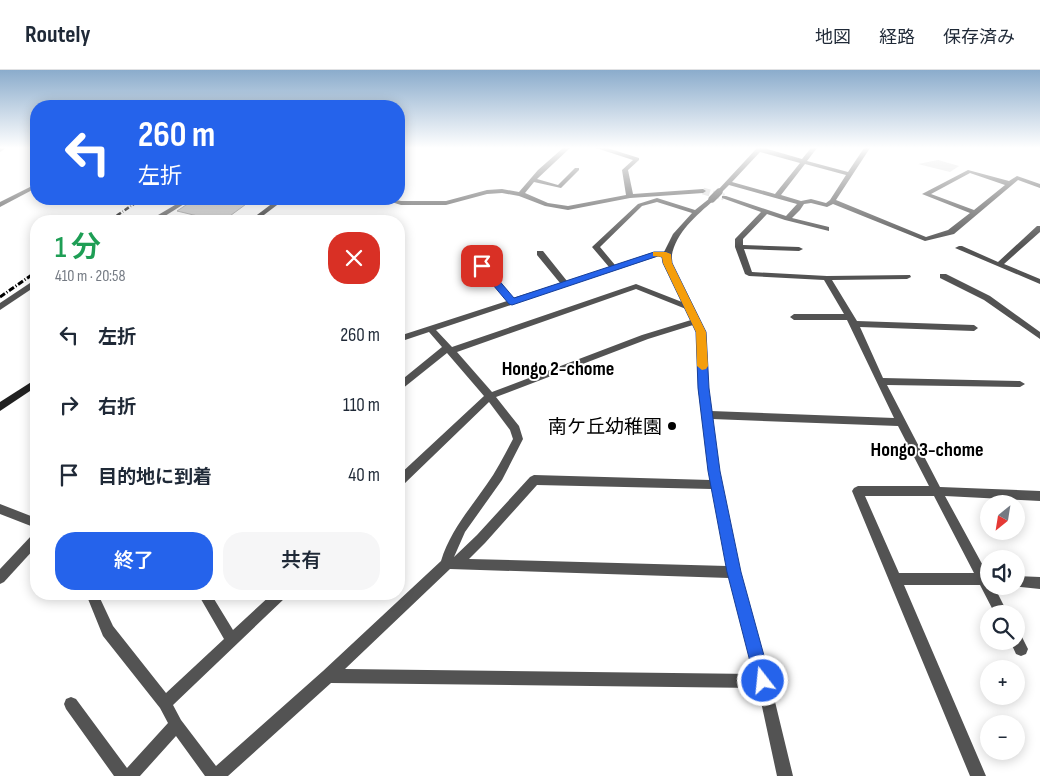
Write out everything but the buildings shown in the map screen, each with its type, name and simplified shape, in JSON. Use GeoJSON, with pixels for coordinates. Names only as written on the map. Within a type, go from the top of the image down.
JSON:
{"type":"FeatureCollection","features":[{"type":"Feature","properties":{"kind":"main road"},"geometry":{"type":"LineString","coordinates":[[260,215],[274,205]]}},
{"type":"Feature","properties":{"kind":"main road"},"geometry":{"type":"LineString","coordinates":[[0,407],[30,386]]}},
{"type":"Feature","properties":{"kind":"street"},"geometry":{"type":"LineString","coordinates":[[522,194],[532,181]]}},
{"type":"Feature","properties":{"kind":"street"},"geometry":{"type":"LineString","coordinates":[[537,181],[559,187],[565,181]]}},
{"type":"Feature","properties":{"kind":"street"},"geometry":{"type":"LineString","coordinates":[[627,181],[630,196]]}},
{"type":"Feature","properties":{"kind":"street"},"geometry":{"type":"LineString","coordinates":[[776,197],[789,181]]}},
{"type":"Feature","properties":{"kind":"street"},"geometry":{"type":"LineString","coordinates":[[721,195],[728,183],[801,203],[811,201],[827,206],[845,181]]}},
{"type":"Feature","properties":{"kind":"street"},"geometry":{"type":"LineString","coordinates":[[950,181],[924,194],[974,212]]}},
{"type":"Feature","properties":{"kind":"street"},"geometry":{"type":"LineString","coordinates":[[1001,181],[1010,184]]}},
{"type":"Feature","properties":{"kind":"street"},"geometry":{"type":"LineString","coordinates":[[832,200],[925,240],[951,232],[1014,181]]}},
{"type":"Feature","properties":{"kind":"street"},"geometry":{"type":"LineString","coordinates":[[1025,181],[1040,186]]}},
{"type":"Feature","properties":{"kind":"street"},"geometry":{"type":"LineString","coordinates":[[0,205],[30,189]]}},
{"type":"Feature","properties":{"kind":"street"},"geometry":{"type":"LineString","coordinates":[[405,203],[455,202],[495,191],[522,194],[547,205],[568,208],[630,196],[703,191]]}},
{"type":"Feature","properties":{"kind":"street"},"geometry":{"type":"LineString","coordinates":[[785,776],[763,681],[734,572],[717,485],[707,415],[701,332],[667,263],[666,254],[678,234],[697,213],[712,198],[721,195],[787,219],[826,230]]}},
{"type":"Feature","properties":{"kind":"street"},"geometry":{"type":"LineString","coordinates":[[613,268],[596,247],[640,205],[657,200],[697,213]]}},
{"type":"Feature","properties":{"kind":"street"},"geometry":{"type":"LineString","coordinates":[[787,219],[801,203]]}},
{"type":"Feature","properties":{"kind":"street"},"geometry":{"type":"LineString","coordinates":[[162,215],[179,205]]}},
{"type":"Feature","properties":{"kind":"street"},"geometry":{"type":"LineString","coordinates":[[766,211],[739,239],[739,247],[749,274],[827,278],[907,277]]}},
{"type":"Feature","properties":{"kind":"street"},"geometry":{"type":"LineString","coordinates":[[999,265],[1040,228]]}},
{"type":"Feature","properties":{"kind":"street"},"geometry":{"type":"LineString","coordinates":[[739,247],[799,249]]}},
{"type":"Feature","properties":{"kind":"street"},"geometry":{"type":"LineString","coordinates":[[959,248],[1040,282]]}},
{"type":"Feature","properties":{"kind":"street"},"geometry":{"type":"LineString","coordinates":[[540,253],[565,284]]}},
{"type":"Feature","properties":{"kind":"street"},"geometry":{"type":"LineString","coordinates":[[405,337],[613,268],[657,254],[666,254]]}},
{"type":"Feature","properties":{"kind":"street"},"geometry":{"type":"LineString","coordinates":[[482,266],[512,302]]}},
{"type":"Feature","properties":{"kind":"street"},"geometry":{"type":"LineString","coordinates":[[943,276],[987,298],[1040,336]]}},
{"type":"Feature","properties":{"kind":"street"},"geometry":{"type":"LineString","coordinates":[[827,278],[852,321],[880,381],[937,491],[980,568]]}},
{"type":"Feature","properties":{"kind":"street"},"geometry":{"type":"LineString","coordinates":[[405,383],[449,350],[636,286],[690,308]]}},
{"type":"Feature","properties":{"kind":"street"},"geometry":{"type":"LineString","coordinates":[[0,307],[30,287]]}},
{"type":"Feature","properties":{"kind":"street"},"geometry":{"type":"LineString","coordinates":[[794,318],[974,328]]}},
{"type":"Feature","properties":{"kind":"street"},"geometry":{"type":"LineString","coordinates":[[405,476],[490,396],[645,337],[696,321]]}},
{"type":"Feature","properties":{"kind":"street"},"geometry":{"type":"LineString","coordinates":[[432,329],[490,396],[515,429],[518,439],[497,478],[450,546],[450,564]]}},
{"type":"Feature","properties":{"kind":"street"},"geometry":{"type":"LineString","coordinates":[[880,381],[1020,384]]}},
{"type":"Feature","properties":{"kind":"street"},"geometry":{"type":"LineString","coordinates":[[707,415],[902,422]]}},
{"type":"Feature","properties":{"kind":"street"},"geometry":{"type":"LineString","coordinates":[[95,600],[108,631],[165,703],[176,725],[216,776],[450,564],[481,539],[534,480],[717,485]]}},
{"type":"Feature","properties":{"kind":"street"},"geometry":{"type":"LineString","coordinates":[[978,776],[858,491],[937,491],[1040,496]]}},
{"type":"Feature","properties":{"kind":"street"},"geometry":{"type":"LineString","coordinates":[[0,509],[30,521]]}},
{"type":"Feature","properties":{"kind":"street"},"geometry":{"type":"LineString","coordinates":[[0,578],[30,546]]}},
{"type":"Feature","properties":{"kind":"street"},"geometry":{"type":"LineString","coordinates":[[450,564],[734,572]]}},
{"type":"Feature","properties":{"kind":"street"},"geometry":{"type":"LineString","coordinates":[[895,579],[980,579]]}},
{"type":"Feature","properties":{"kind":"street"},"geometry":{"type":"LineString","coordinates":[[1025,582],[1040,583]]}},
{"type":"Feature","properties":{"kind":"street"},"geometry":{"type":"LineString","coordinates":[[208,600],[232,640]]}},
{"type":"Feature","properties":{"kind":"street"},"geometry":{"type":"LineString","coordinates":[[165,703],[275,600]]}},
{"type":"Feature","properties":{"kind":"street"},"geometry":{"type":"LineString","coordinates":[[328,676],[763,681]]}},
{"type":"Feature","properties":{"kind":"street"},"geometry":{"type":"LineString","coordinates":[[71,704],[124,776]]}},
{"type":"Feature","properties":{"kind":"street"},"geometry":{"type":"LineString","coordinates":[[130,776],[176,725]]}},
{"type":"Feature","properties":{"kind":"tunnel"},"geometry":{"type":"LineString","coordinates":[[703,191],[724,197]]}},
{"type":"Feature","properties":{"kind":"railway"},"geometry":{"type":"LineString","coordinates":[[118,215],[132,205]]}},
{"type":"Feature","properties":{"kind":"railway"},"geometry":{"type":"LineString","coordinates":[[0,297],[30,276]]}},
{"type":"Feature","properties":{"kind":"slow traffic"},"geometry":{"type":"LineString","coordinates":[[656,254],[666,254],[667,263],[701,332],[702,366]]}},
{"type":"Feature","properties":{"kind":"place","name":"南ケ丘幼稚園"},"geometry":{"type":"Point","coordinates":[672,426]}},
{"type":"Feature","properties":{"kind":"district","name":"Hongo 2-chome"},"geometry":{"type":"Point","coordinates":[558,368]}},
{"type":"Feature","properties":{"kind":"district","name":"Hongo 3-chome"},"geometry":{"type":"Point","coordinates":[927,449]}},
{"type":"Feature","properties":{"kind":"route"},"geometry":{"type":"LineString","coordinates":[[482,266],[512,302],[657,254],[666,254],[667,263],[701,332],[703,388],[714,471],[734,572],[763,681]]}}]}
